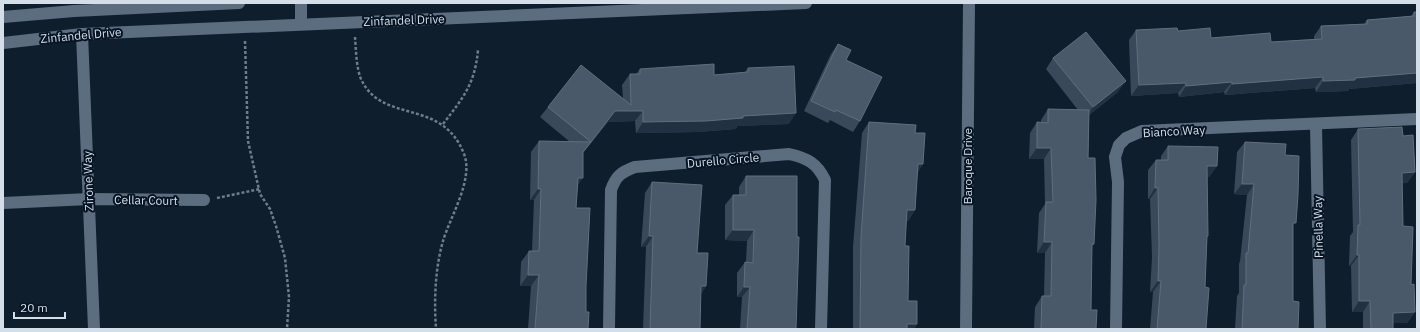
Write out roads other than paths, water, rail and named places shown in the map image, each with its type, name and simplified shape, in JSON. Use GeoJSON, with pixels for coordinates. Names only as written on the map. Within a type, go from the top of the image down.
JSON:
{"type":"FeatureCollection","features":[{"type":"Feature","properties":{"kind":"street","name":"Zinfandel Drive"},"geometry":{"type":"LineString","coordinates":[[3,17],[73,7],[239,3]]}},
{"type":"Feature","properties":{"kind":"street"},"geometry":{"type":"LineString","coordinates":[[301,3],[301,24]]}},
{"type":"Feature","properties":{"kind":"street","name":"Zinfandel Drive"},"geometry":{"type":"LineString","coordinates":[[3,43],[82,34],[806,3]]}},
{"type":"Feature","properties":{"kind":"street","name":"Baroque Drive"},"geometry":{"type":"LineString","coordinates":[[966,329],[969,3]]}},
{"type":"Feature","properties":{"kind":"street","name":"Zirone Way"},"geometry":{"type":"LineString","coordinates":[[82,34],[94,329]]}},
{"type":"Feature","properties":{"kind":"street","name":"Bianco Way"},"geometry":{"type":"LineString","coordinates":[[1116,329],[1118,182],[1115,157],[1119,145],[1126,138],[1134,133],[1148,131],[1316,125],[1417,119]]}},
{"type":"Feature","properties":{"kind":"street","name":"Pinella Way"},"geometry":{"type":"LineString","coordinates":[[1316,125],[1320,329]]}},
{"type":"Feature","properties":{"kind":"street","name":"Durello Circle"},"geometry":{"type":"LineString","coordinates":[[609,329],[611,190],[615,179],[623,171],[635,167],[789,154],[812,161],[820,170],[825,180],[821,329]]}},
{"type":"Feature","properties":{"kind":"street","name":"Cellar Court"},"geometry":{"type":"LineString","coordinates":[[3,204],[89,199],[204,200]]}}]}
